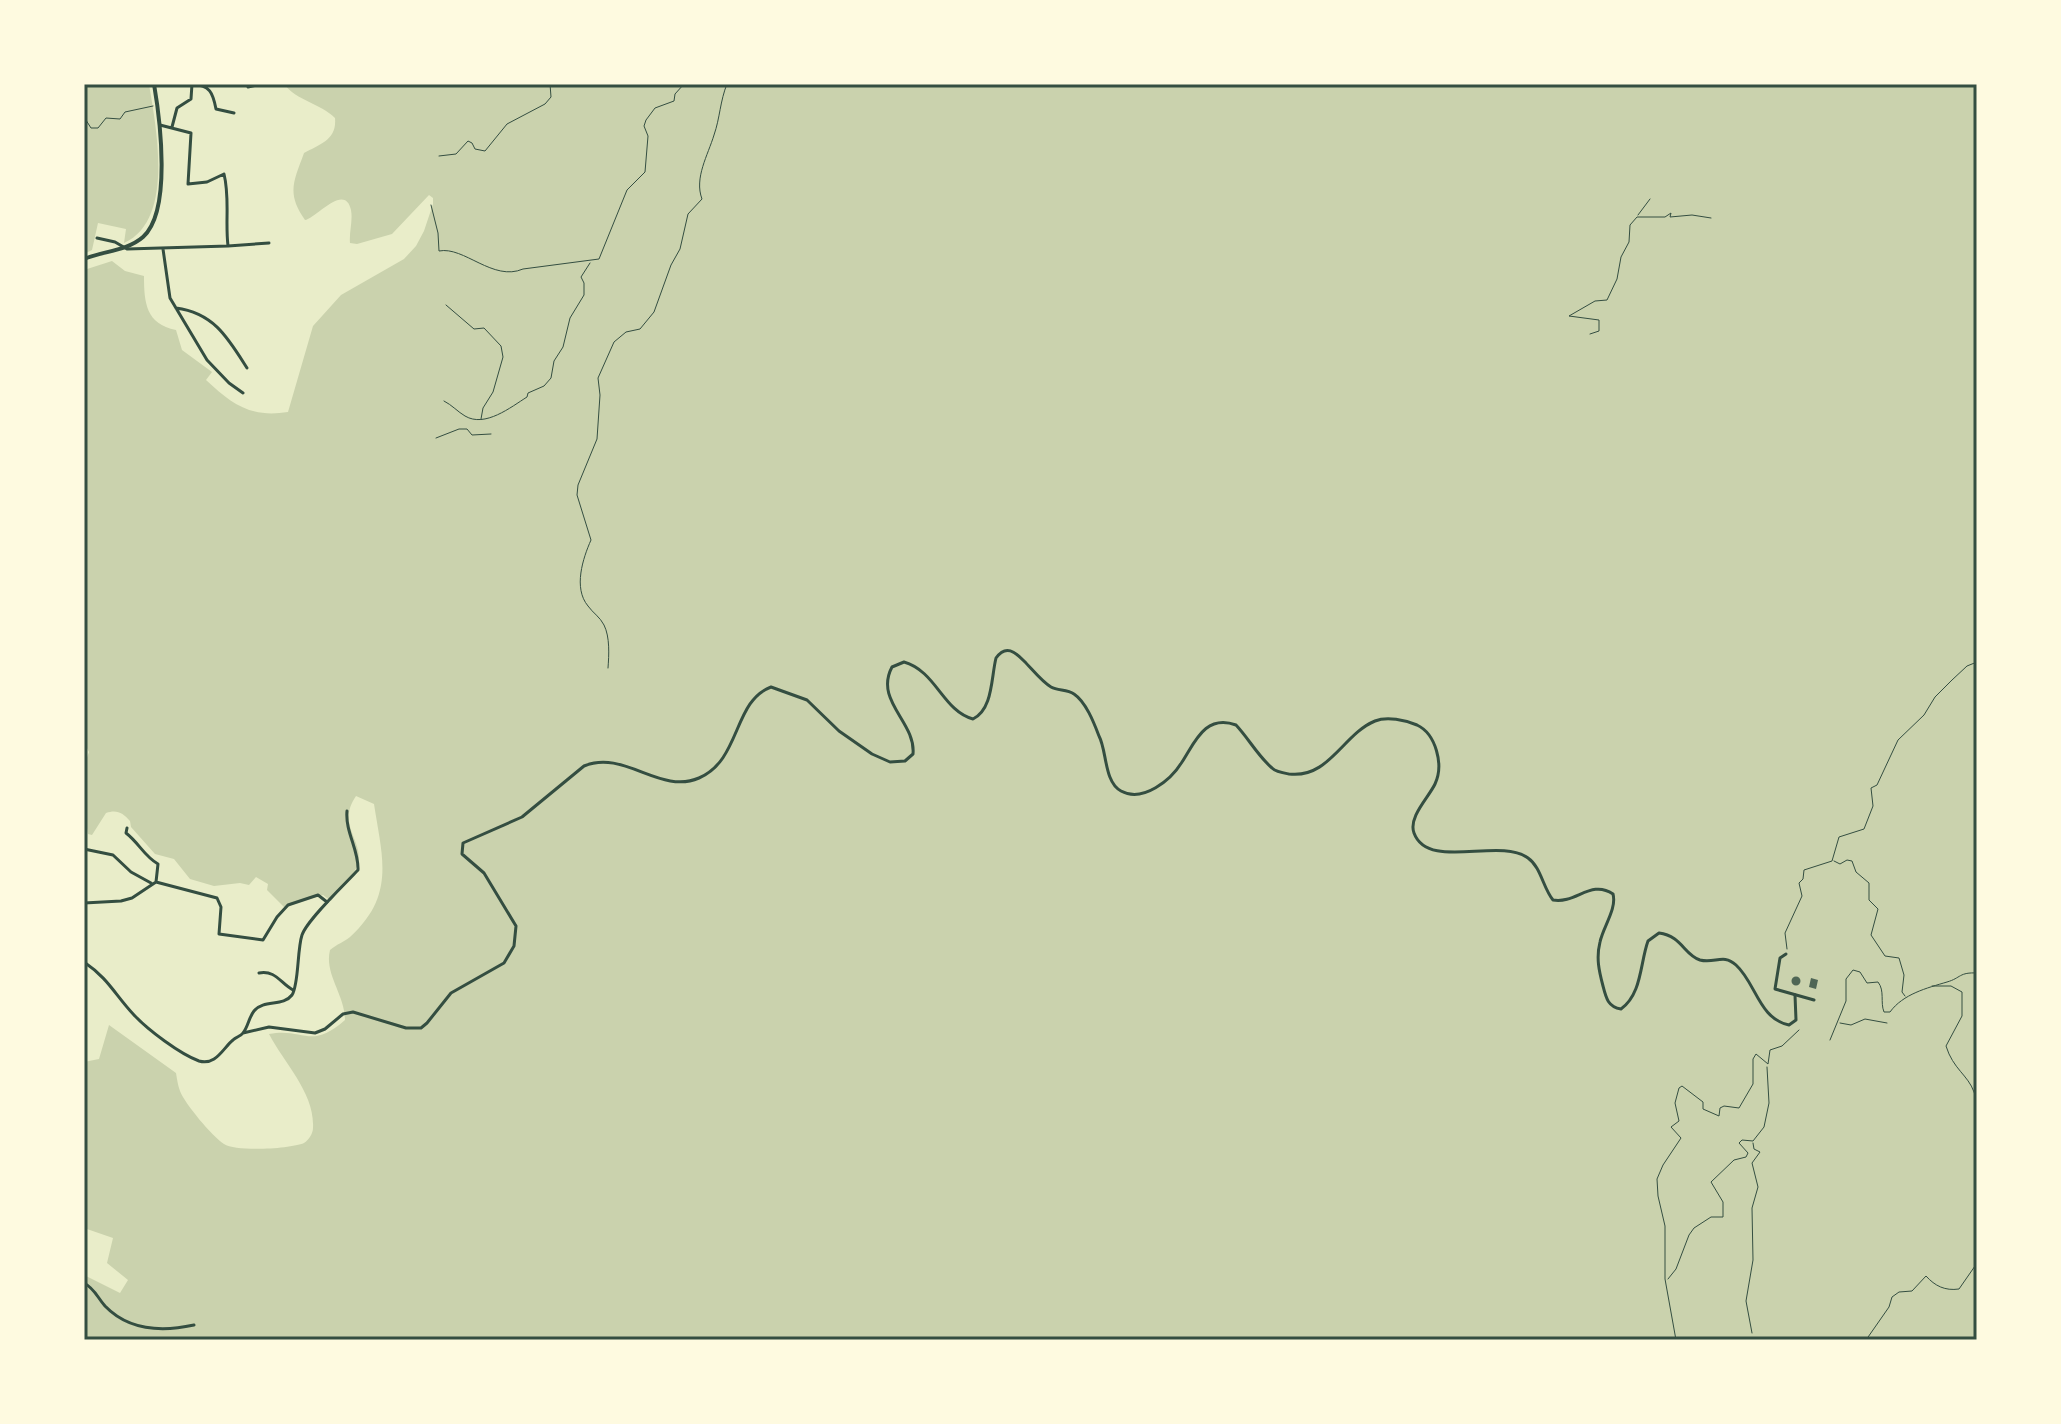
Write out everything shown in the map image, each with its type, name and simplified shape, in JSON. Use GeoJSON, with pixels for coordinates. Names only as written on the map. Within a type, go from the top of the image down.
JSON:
{"type":"FeatureCollection","features":[{"type":"Feature","properties":{"kind":"main road"},"geometry":{"type":"LineString","coordinates":[[84,259],[122,248],[143,237],[152,223],[161,176],[160,125],[154,84]]}},
{"type":"Feature","properties":{"kind":"street"},"geometry":{"type":"LineString","coordinates":[[172,127],[177,108],[191,99],[192,84],[204,85],[211,91],[216,109],[234,113]]}},
{"type":"Feature","properties":{"kind":"street"},"geometry":{"type":"LineString","coordinates":[[251,85],[262,84]]}},
{"type":"Feature","properties":{"kind":"street"},"geometry":{"type":"LineString","coordinates":[[160,125],[191,133],[188,184],[207,182],[224,174],[229,192],[228,246]]}},
{"type":"Feature","properties":{"kind":"street"},"geometry":{"type":"LineString","coordinates":[[97,238],[115,242],[122,248],[269,243]]}},
{"type":"Feature","properties":{"kind":"street"},"geometry":{"type":"LineString","coordinates":[[163,249],[164,274],[170,298],[207,360],[243,393]]}},
{"type":"Feature","properties":{"kind":"street"},"geometry":{"type":"LineString","coordinates":[[176,308],[194,310],[209,319],[227,337],[247,368]]}},
{"type":"Feature","properties":{"kind":"street"},"geometry":{"type":"LineString","coordinates":[[84,962],[112,985],[144,1025],[199,1061],[215,1059],[243,1033],[269,1027],[315,1033],[343,1014],[353,1012],[406,1028],[424,1026],[451,993],[501,965],[509,958],[514,946],[514,922],[484,873],[462,854],[463,843],[518,820],[549,798],[584,766],[597,761],[623,765],[675,782],[699,778],[720,763],[751,704],[760,693],[771,687],[807,700],[839,731],[872,754],[890,762],[905,761],[913,754],[913,741],[890,700],[887,684],[892,667],[901,663],[914,666],[931,678],[952,705],[973,719],[985,707],[996,658],[1008,650],[1018,653],[1050,686],[1070,692],[1081,700],[1103,744],[1115,785],[1139,795],[1148,793],[1167,779],[1182,763],[1195,737],[1221,723],[1236,725],[1273,769],[1294,774],[1305,773],[1325,763],[1375,721],[1387,719],[1415,724],[1430,735],[1436,748],[1436,782],[1414,824],[1415,834],[1426,847],[1442,852],[1493,850],[1525,856],[1535,865],[1553,900],[1565,901],[1599,888],[1613,894],[1614,904],[1602,935],[1598,957],[1606,997],[1613,1007],[1621,1009],[1629,1002],[1640,975],[1648,941],[1659,933],[1677,939],[1700,960],[1721,958],[1733,962],[1762,1006],[1781,1023],[1789,1025],[1796,1020],[1795,995]]}},
{"type":"Feature","properties":{"kind":"street"},"geometry":{"type":"LineString","coordinates":[[243,1033],[255,1009],[264,1004],[285,1001],[293,990],[303,931],[358,870],[359,860],[347,825],[347,811]]}},
{"type":"Feature","properties":{"kind":"street"},"geometry":{"type":"LineString","coordinates":[[84,903],[132,898],[153,882],[158,864],[145,856],[135,840],[126,833],[127,828]]}},
{"type":"Feature","properties":{"kind":"street"},"geometry":{"type":"LineString","coordinates":[[84,849],[113,855],[131,872],[153,882],[217,898],[221,907],[219,934],[263,940],[288,905],[318,895],[328,903]]}},
{"type":"Feature","properties":{"kind":"street"},"geometry":{"type":"LineString","coordinates":[[1786,954],[1780,958],[1775,989],[1814,1000]]}},
{"type":"Feature","properties":{"kind":"street"},"geometry":{"type":"LineString","coordinates":[[259,973],[278,976],[293,990]]}},
{"type":"Feature","properties":{"kind":"street"},"geometry":{"type":"LineString","coordinates":[[84,1283],[93,1288],[105,1306],[125,1321],[138,1326],[168,1331],[194,1325]]}},
{"type":"Feature","properties":{"kind":"path"},"geometry":{"type":"LineString","coordinates":[[439,156],[456,154],[468,141],[475,149],[485,151],[507,124],[545,104],[551,97],[550,84]]}},
{"type":"Feature","properties":{"kind":"path"},"geometry":{"type":"LineString","coordinates":[[431,205],[439,251],[447,249],[481,266],[515,273],[523,269],[599,259],[627,190],[645,172],[644,154],[648,136],[644,126],[649,113],[674,101],[675,94],[684,84]]}},
{"type":"Feature","properties":{"kind":"path"},"geometry":{"type":"LineString","coordinates":[[608,668],[607,632],[581,592],[584,555],[591,540],[577,495],[578,485],[597,439],[598,378],[618,337],[640,329],[654,312],[680,249],[688,214],[702,199],[700,177],[716,131],[727,84]]}},
{"type":"Feature","properties":{"kind":"path"},"geometry":{"type":"LineString","coordinates":[[84,117],[91,128],[98,128],[106,118],[120,119],[125,112],[157,105]]}},
{"type":"Feature","properties":{"kind":"path"},"geometry":{"type":"LineString","coordinates":[[1590,334],[1599,331],[1599,320],[1569,316],[1595,301],[1607,300],[1629,242],[1630,225],[1650,199]]}},
{"type":"Feature","properties":{"kind":"path"},"geometry":{"type":"LineString","coordinates":[[1637,217],[1665,217],[1671,213],[1670,217],[1692,215],[1711,218]]}},
{"type":"Feature","properties":{"kind":"path"},"geometry":{"type":"LineString","coordinates":[[444,401],[465,416],[481,419],[505,412],[527,397],[528,393],[544,386],[551,378],[554,361],[563,347],[570,318],[584,295],[581,277],[590,261]]}},
{"type":"Feature","properties":{"kind":"path"},"geometry":{"type":"LineString","coordinates":[[446,305],[474,329],[484,328],[501,346],[503,357],[481,419]]}},
{"type":"Feature","properties":{"kind":"path"},"geometry":{"type":"LineString","coordinates":[[436,438],[459,429],[467,429],[472,435],[491,434]]}},
{"type":"Feature","properties":{"kind":"path"},"geometry":{"type":"LineString","coordinates":[[1832,861],[1839,837],[1864,829],[1872,815],[1871,788],[1877,785],[1898,740],[1924,715],[1935,697],[1952,680],[1967,666],[1977,662]]}},
{"type":"Feature","properties":{"kind":"path"},"geometry":{"type":"LineString","coordinates":[[1786,954],[1785,933],[1802,896],[1799,883],[1804,870],[1832,861],[1840,864],[1852,861],[1856,872],[1869,883],[1869,900],[1878,909],[1872,940],[1885,956],[1901,961],[1904,975],[1902,992],[1907,998]]}},
{"type":"Feature","properties":{"kind":"path"},"geometry":{"type":"LineString","coordinates":[[1830,1040],[1846,1001],[1846,979],[1853,970],[1860,972],[1867,983],[1878,982],[1881,986],[1884,1012],[1890,1012],[1907,998],[1931,986],[1949,982],[1960,973],[1977,973]]}},
{"type":"Feature","properties":{"kind":"path"},"geometry":{"type":"LineString","coordinates":[[1931,986],[1951,986],[1962,992],[1962,1016],[1946,1046],[1955,1068],[1964,1075],[1974,1091],[1977,1111]]}},
{"type":"Feature","properties":{"kind":"path"},"geometry":{"type":"LineString","coordinates":[[1838,1023],[1851,1025],[1865,1019],[1887,1023]]}},
{"type":"Feature","properties":{"kind":"path"},"geometry":{"type":"LineString","coordinates":[[1752,1333],[1746,1301],[1753,1260],[1752,1208],[1758,1187],[1752,1163],[1760,1152],[1754,1149],[1753,1141],[1764,1127],[1769,1103],[1770,1050],[1782,1046],[1799,1030]]}},
{"type":"Feature","properties":{"kind":"path"},"geometry":{"type":"LineString","coordinates":[[1676,1340],[1666,1281],[1665,1226],[1657,1179],[1681,1138],[1671,1127],[1679,1121],[1675,1103],[1679,1088],[1682,1086],[1703,1102],[1703,1109],[1708,1113],[1719,1116],[1720,1108],[1739,1108],[1744,1102],[1753,1084],[1753,1059],[1756,1054],[1768,1064]]}},
{"type":"Feature","properties":{"kind":"path"},"geometry":{"type":"LineString","coordinates":[[1666,1281],[1676,1269],[1694,1228],[1711,1217],[1723,1217],[1723,1202],[1711,1182],[1734,1160],[1746,1157],[1748,1153],[1739,1143],[1742,1140],[1753,1141]]}},
{"type":"Feature","properties":{"kind":"path"},"geometry":{"type":"LineString","coordinates":[[1866,1340],[1889,1307],[1892,1297],[1899,1292],[1912,1291],[1926,1276],[1934,1285],[1959,1289],[1975,1266],[1977,1270]]}},
{"type":"Feature","properties":{"kind":"green space"},"geometry":{"type":"Polygon","coordinates":[[[84,84],[149,84],[158,147],[158,171],[150,214],[140,231],[124,243],[126,229],[98,223],[92,250],[84,254],[84,84]]]}},
{"type":"Feature","properties":{"kind":"green space"},"geometry":{"type":"Polygon","coordinates":[[[284,84],[1977,84],[1977,1340],[84,1340],[84,1275],[120,1293],[128,1280],[107,1263],[113,1238],[84,1228],[84,1062],[99,1059],[109,1025],[176,1073],[187,1104],[224,1144],[263,1149],[304,1143],[313,1130],[309,1103],[269,1034],[315,1036],[345,1020],[330,968],[330,950],[350,937],[365,921],[380,890],[382,858],[374,804],[356,796],[349,816],[359,856],[353,873],[331,901],[323,895],[293,903],[286,909],[267,890],[268,884],[256,877],[249,885],[214,886],[190,879],[174,859],[155,854],[120,812],[106,813],[92,835],[88,834],[84,810],[84,766],[89,752],[84,742],[84,270],[112,261],[125,271],[144,276],[149,311],[158,323],[176,330],[182,350],[212,372],[206,380],[224,396],[252,411],[288,412],[313,326],[341,295],[404,259],[424,231],[433,204],[433,198],[429,195],[392,234],[357,244],[350,243],[351,210],[343,199],[305,220],[295,202],[295,179],[304,153],[330,136],[335,118],[284,84]]]}},
{"type":"Feature","properties":{"kind":"building"},"geometry":{"type":"Polygon","coordinates":[[[1796,976],[1801,981],[1796,986],[1791,981],[1796,976]]]}},
{"type":"Feature","properties":{"kind":"building"},"geometry":{"type":"Polygon","coordinates":[[[1811,978],[1818,980],[1816,989],[1809,987],[1811,978]]]}}]}
